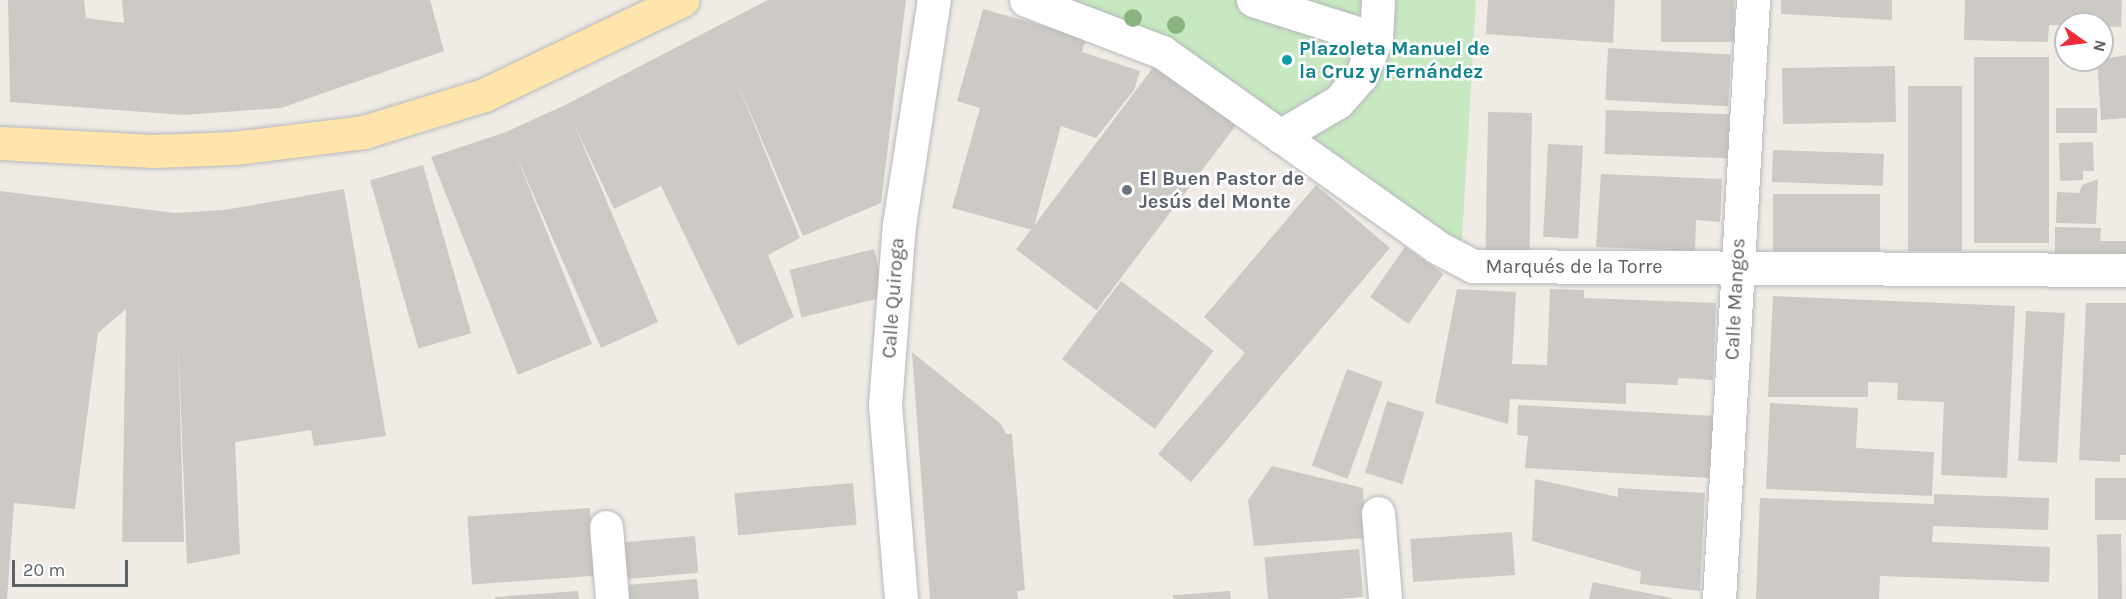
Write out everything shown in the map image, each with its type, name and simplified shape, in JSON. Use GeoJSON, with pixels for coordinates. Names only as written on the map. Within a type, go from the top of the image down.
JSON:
{"type":"FeatureCollection","features":[{"type":"Feature","properties":{"kind":"main road"},"geometry":{"type":"LineString","coordinates":[[0,143],[154,151],[234,148],[364,132],[484,95],[682,0]]}},
{"type":"Feature","properties":{"kind":"street","name":"Calle Quiroga"},"geometry":{"type":"LineString","coordinates":[[901,599],[885,405],[898,225],[934,0]]}},
{"type":"Feature","properties":{"kind":"street","name":"Marqués de la Torre"},"geometry":{"type":"LineString","coordinates":[[1026,0],[1162,52],[1437,247],[1473,266],[1736,265],[2126,270]]}},
{"type":"Feature","properties":{"kind":"street"},"geometry":{"type":"LineString","coordinates":[[1253,0],[1376,39]]}},
{"type":"Feature","properties":{"kind":"street"},"geometry":{"type":"LineString","coordinates":[[1280,136],[1338,102],[1361,76],[1376,39],[1378,0]]}},
{"type":"Feature","properties":{"kind":"street","name":"Calle Mangos"},"geometry":{"type":"LineString","coordinates":[[1719,599],[1736,265],[1753,0]]}},
{"type":"Feature","properties":{"kind":"street"},"geometry":{"type":"LineString","coordinates":[[1378,513],[1385,599]]}},
{"type":"Feature","properties":{"kind":"street"},"geometry":{"type":"LineString","coordinates":[[606,527],[612,599]]}},
{"type":"Feature","properties":{"kind":"green space"},"geometry":{"type":"Polygon","coordinates":[[[1062,0],[1476,0],[1461,257],[1062,0]]]}},
{"type":"Feature","properties":{"kind":"building"},"geometry":{"type":"Polygon","coordinates":[[[8,0],[84,0],[86,18],[124,23],[122,0],[430,0],[444,51],[281,108],[183,115],[10,102],[8,0]]]}},
{"type":"Feature","properties":{"kind":"building"},"geometry":{"type":"Polygon","coordinates":[[[768,0],[906,0],[881,203],[803,236],[735,77],[800,238],[768,255],[794,317],[738,346],[661,186],[614,209],[574,124],[658,322],[601,348],[516,155],[592,344],[518,375],[431,157],[506,132],[565,105],[768,0]]]}},
{"type":"Feature","properties":{"kind":"building"},"geometry":{"type":"Polygon","coordinates":[[[1488,0],[1615,0],[1613,43],[1486,34],[1488,0]]]}},
{"type":"Feature","properties":{"kind":"building"},"geometry":{"type":"Polygon","coordinates":[[[1661,0],[1734,0],[1734,42],[1661,42],[1661,0]]]}},
{"type":"Feature","properties":{"kind":"building"},"geometry":{"type":"Polygon","coordinates":[[[1781,0],[1892,0],[1892,20],[1781,14],[1781,0]]]}},
{"type":"Feature","properties":{"kind":"building"},"geometry":{"type":"Polygon","coordinates":[[[1965,0],[2122,0],[2121,27],[2114,27],[2114,12],[2054,12],[2054,25],[2049,25],[2048,42],[1964,40],[1965,0]]]}},
{"type":"Feature","properties":{"kind":"building"},"geometry":{"type":"Polygon","coordinates":[[[983,9],[1086,38],[1082,52],[1140,71],[1134,90],[1096,138],[1061,126],[1033,230],[952,208],[980,108],[957,101],[983,9]]]}},
{"type":"Feature","properties":{"kind":"building"},"geometry":{"type":"Polygon","coordinates":[[[1608,48],[1731,54],[1728,106],[1605,100],[1608,48]]]}},
{"type":"Feature","properties":{"kind":"building"},"geometry":{"type":"Polygon","coordinates":[[[2126,55],[2126,118],[2101,120],[2098,72],[2114,72],[2114,57],[2126,55]]]}},
{"type":"Feature","properties":{"kind":"building"},"geometry":{"type":"Polygon","coordinates":[[[1974,57],[2049,57],[2049,243],[1974,243],[1974,57]]]}},
{"type":"Feature","properties":{"kind":"building","name":"El Buen Pastor de Jesús del Monte"},"geometry":{"type":"Polygon","coordinates":[[[1155,65],[1236,126],[1097,310],[1016,249],[1155,65]]]}},
{"type":"Feature","properties":{"kind":"building"},"geometry":{"type":"Polygon","coordinates":[[[1895,66],[1896,122],[1783,124],[1782,68],[1895,66]]]}},
{"type":"Feature","properties":{"kind":"building"},"geometry":{"type":"Polygon","coordinates":[[[1908,86],[1962,86],[1962,251],[1908,251],[1908,86]]]}},
{"type":"Feature","properties":{"kind":"building"},"geometry":{"type":"Polygon","coordinates":[[[2056,108],[2097,108],[2097,133],[2056,133],[2056,108]]]}},
{"type":"Feature","properties":{"kind":"building"},"geometry":{"type":"Polygon","coordinates":[[[1606,110],[1730,114],[1728,158],[1604,154],[1606,110]]]}},
{"type":"Feature","properties":{"kind":"building"},"geometry":{"type":"Polygon","coordinates":[[[1488,112],[1532,113],[1530,252],[1486,251],[1488,112]]]}},
{"type":"Feature","properties":{"kind":"building"},"geometry":{"type":"Polygon","coordinates":[[[2093,142],[2094,171],[2083,171],[2083,180],[2060,181],[2059,143],[2093,142]]]}},
{"type":"Feature","properties":{"kind":"building"},"geometry":{"type":"Polygon","coordinates":[[[1548,144],[1583,146],[1578,239],[1543,237],[1548,144]]]}},
{"type":"Feature","properties":{"kind":"building"},"geometry":{"type":"Polygon","coordinates":[[[1773,150],[1884,154],[1883,186],[1772,182],[1773,150]]]}},
{"type":"Feature","properties":{"kind":"building"},"geometry":{"type":"Polygon","coordinates":[[[423,165],[471,333],[418,348],[370,180],[423,165]]]}},
{"type":"Feature","properties":{"kind":"building"},"geometry":{"type":"Polygon","coordinates":[[[1601,174],[1722,179],[1720,222],[1696,220],[1695,251],[1596,247],[1601,174]]]}},
{"type":"Feature","properties":{"kind":"building"},"geometry":{"type":"Polygon","coordinates":[[[2098,179],[2096,224],[2056,223],[2057,192],[2079,193],[2082,185],[2098,179]]]}},
{"type":"Feature","properties":{"kind":"building"},"geometry":{"type":"Polygon","coordinates":[[[1316,185],[1390,248],[1191,482],[1158,454],[1245,353],[1204,317],[1316,185]]]}},
{"type":"Feature","properties":{"kind":"building"},"geometry":{"type":"Polygon","coordinates":[[[344,189],[386,436],[314,446],[311,430],[235,442],[240,554],[187,564],[178,337],[184,542],[122,542],[126,309],[98,333],[75,509],[14,503],[7,599],[0,599],[0,191],[175,213],[224,210],[344,189]]]}},
{"type":"Feature","properties":{"kind":"building"},"geometry":{"type":"Polygon","coordinates":[[[1773,194],[1880,194],[1880,251],[1773,251],[1773,194]]]}},
{"type":"Feature","properties":{"kind":"building"},"geometry":{"type":"Polygon","coordinates":[[[2055,227],[2101,228],[2100,241],[2126,241],[2126,263],[2055,261],[2055,227]]]}},
{"type":"Feature","properties":{"kind":"building"},"geometry":{"type":"Polygon","coordinates":[[[1405,247],[1444,274],[1409,324],[1370,297],[1405,247]]]}},
{"type":"Feature","properties":{"kind":"building"},"geometry":{"type":"Polygon","coordinates":[[[874,249],[886,297],[801,318],[790,270],[874,249]]]}},
{"type":"Feature","properties":{"kind":"building"},"geometry":{"type":"Polygon","coordinates":[[[1121,281],[1214,351],[1155,429],[1062,359],[1121,281]]]}},
{"type":"Feature","properties":{"kind":"building"},"geometry":{"type":"Polygon","coordinates":[[[1457,289],[1516,292],[1512,364],[1547,365],[1550,289],[1584,290],[1584,298],[1716,303],[1713,380],[1678,378],[1678,385],[1626,383],[1626,404],[1510,399],[1508,424],[1435,403],[1457,289]]]}},
{"type":"Feature","properties":{"kind":"building"},"geometry":{"type":"Polygon","coordinates":[[[1773,296],[2015,306],[2007,478],[1941,475],[1944,402],[1897,400],[1898,383],[1868,382],[1868,397],[1768,397],[1773,296]]]}},
{"type":"Feature","properties":{"kind":"building"},"geometry":{"type":"Polygon","coordinates":[[[2086,303],[2126,303],[2126,455],[2120,455],[2120,462],[2079,460],[2086,303]]]}},
{"type":"Feature","properties":{"kind":"building"},"geometry":{"type":"Polygon","coordinates":[[[2026,311],[2065,313],[2057,463],[2018,461],[2026,311]]]}},
{"type":"Feature","properties":{"kind":"building"},"geometry":{"type":"Polygon","coordinates":[[[912,352],[1001,424],[1006,434],[1012,434],[1025,590],[1017,591],[1018,599],[930,599],[912,352]]]}},
{"type":"Feature","properties":{"kind":"building"},"geometry":{"type":"Polygon","coordinates":[[[1347,369],[1383,382],[1347,479],[1312,466],[1347,369]]]}},
{"type":"Feature","properties":{"kind":"building"},"geometry":{"type":"Polygon","coordinates":[[[1387,401],[1424,412],[1402,484],[1365,473],[1387,401]]]}},
{"type":"Feature","properties":{"kind":"building"},"geometry":{"type":"Polygon","coordinates":[[[1770,403],[1858,408],[1856,448],[1934,452],[1932,496],[1766,489],[1770,403]]]}},
{"type":"Feature","properties":{"kind":"building"},"geometry":{"type":"Polygon","coordinates":[[[1518,405],[1714,416],[1710,478],[1525,468],[1528,436],[1517,435],[1518,405]]]}},
{"type":"Feature","properties":{"kind":"building"},"geometry":{"type":"Polygon","coordinates":[[[1272,466],[1363,488],[1366,538],[1254,546],[1248,500],[1272,466]]]}},
{"type":"Feature","properties":{"kind":"building"},"geometry":{"type":"Polygon","coordinates":[[[2095,478],[2126,478],[2126,520],[2095,520],[2095,478]]]}},
{"type":"Feature","properties":{"kind":"building"},"geometry":{"type":"Polygon","coordinates":[[[1535,479],[1618,497],[1618,488],[1705,493],[1700,591],[1640,584],[1641,572],[1532,541],[1535,479]]]}},
{"type":"Feature","properties":{"kind":"building"},"geometry":{"type":"Polygon","coordinates":[[[853,483],[857,525],[738,535],[734,493],[853,483]]]}},
{"type":"Feature","properties":{"kind":"building"},"geometry":{"type":"Polygon","coordinates":[[[1934,494],[2049,498],[2048,530],[1933,526],[1932,542],[2050,547],[2049,582],[1880,576],[1879,599],[1756,599],[1760,498],[1934,504],[1934,494]]]}},
{"type":"Feature","properties":{"kind":"building"},"geometry":{"type":"Polygon","coordinates":[[[590,508],[595,576],[472,584],[467,517],[590,508]]]}},
{"type":"Feature","properties":{"kind":"building"},"geometry":{"type":"Polygon","coordinates":[[[1512,532],[1515,575],[1413,582],[1410,539],[1512,532]]]}},
{"type":"Feature","properties":{"kind":"building"},"geometry":{"type":"Polygon","coordinates":[[[2097,534],[2121,534],[2122,599],[2098,599],[2097,534]]]}},
{"type":"Feature","properties":{"kind":"building"},"geometry":{"type":"Polygon","coordinates":[[[695,536],[698,573],[622,580],[618,543],[695,536]]]}},
{"type":"Feature","properties":{"kind":"building"},"geometry":{"type":"Polygon","coordinates":[[[1359,549],[1363,597],[1268,599],[1264,557],[1359,549]]]}},
{"type":"Feature","properties":{"kind":"building"},"geometry":{"type":"Polygon","coordinates":[[[697,579],[699,599],[628,599],[627,585],[697,579]]]}},
{"type":"Feature","properties":{"kind":"building"},"geometry":{"type":"Polygon","coordinates":[[[1593,582],[1672,598],[1672,599],[1589,599],[1593,582]]]}},
{"type":"Feature","properties":{"kind":"building"},"geometry":{"type":"Polygon","coordinates":[[[578,591],[579,599],[495,599],[495,597],[578,591]]]}},
{"type":"Feature","properties":{"kind":"building"},"geometry":{"type":"Polygon","coordinates":[[[1230,591],[1231,599],[1173,599],[1173,595],[1230,591]]]}},
{"type":"Feature","properties":{"kind":"place","name":"Plazoleta Manuel de la Cruz y Fernández"},"geometry":{"type":"Point","coordinates":[1287,60]}},
{"type":"Feature","properties":{"kind":"place","name":"El Buen Pastor de Jesús del Monte"},"geometry":{"type":"Point","coordinates":[1127,190]}}]}
